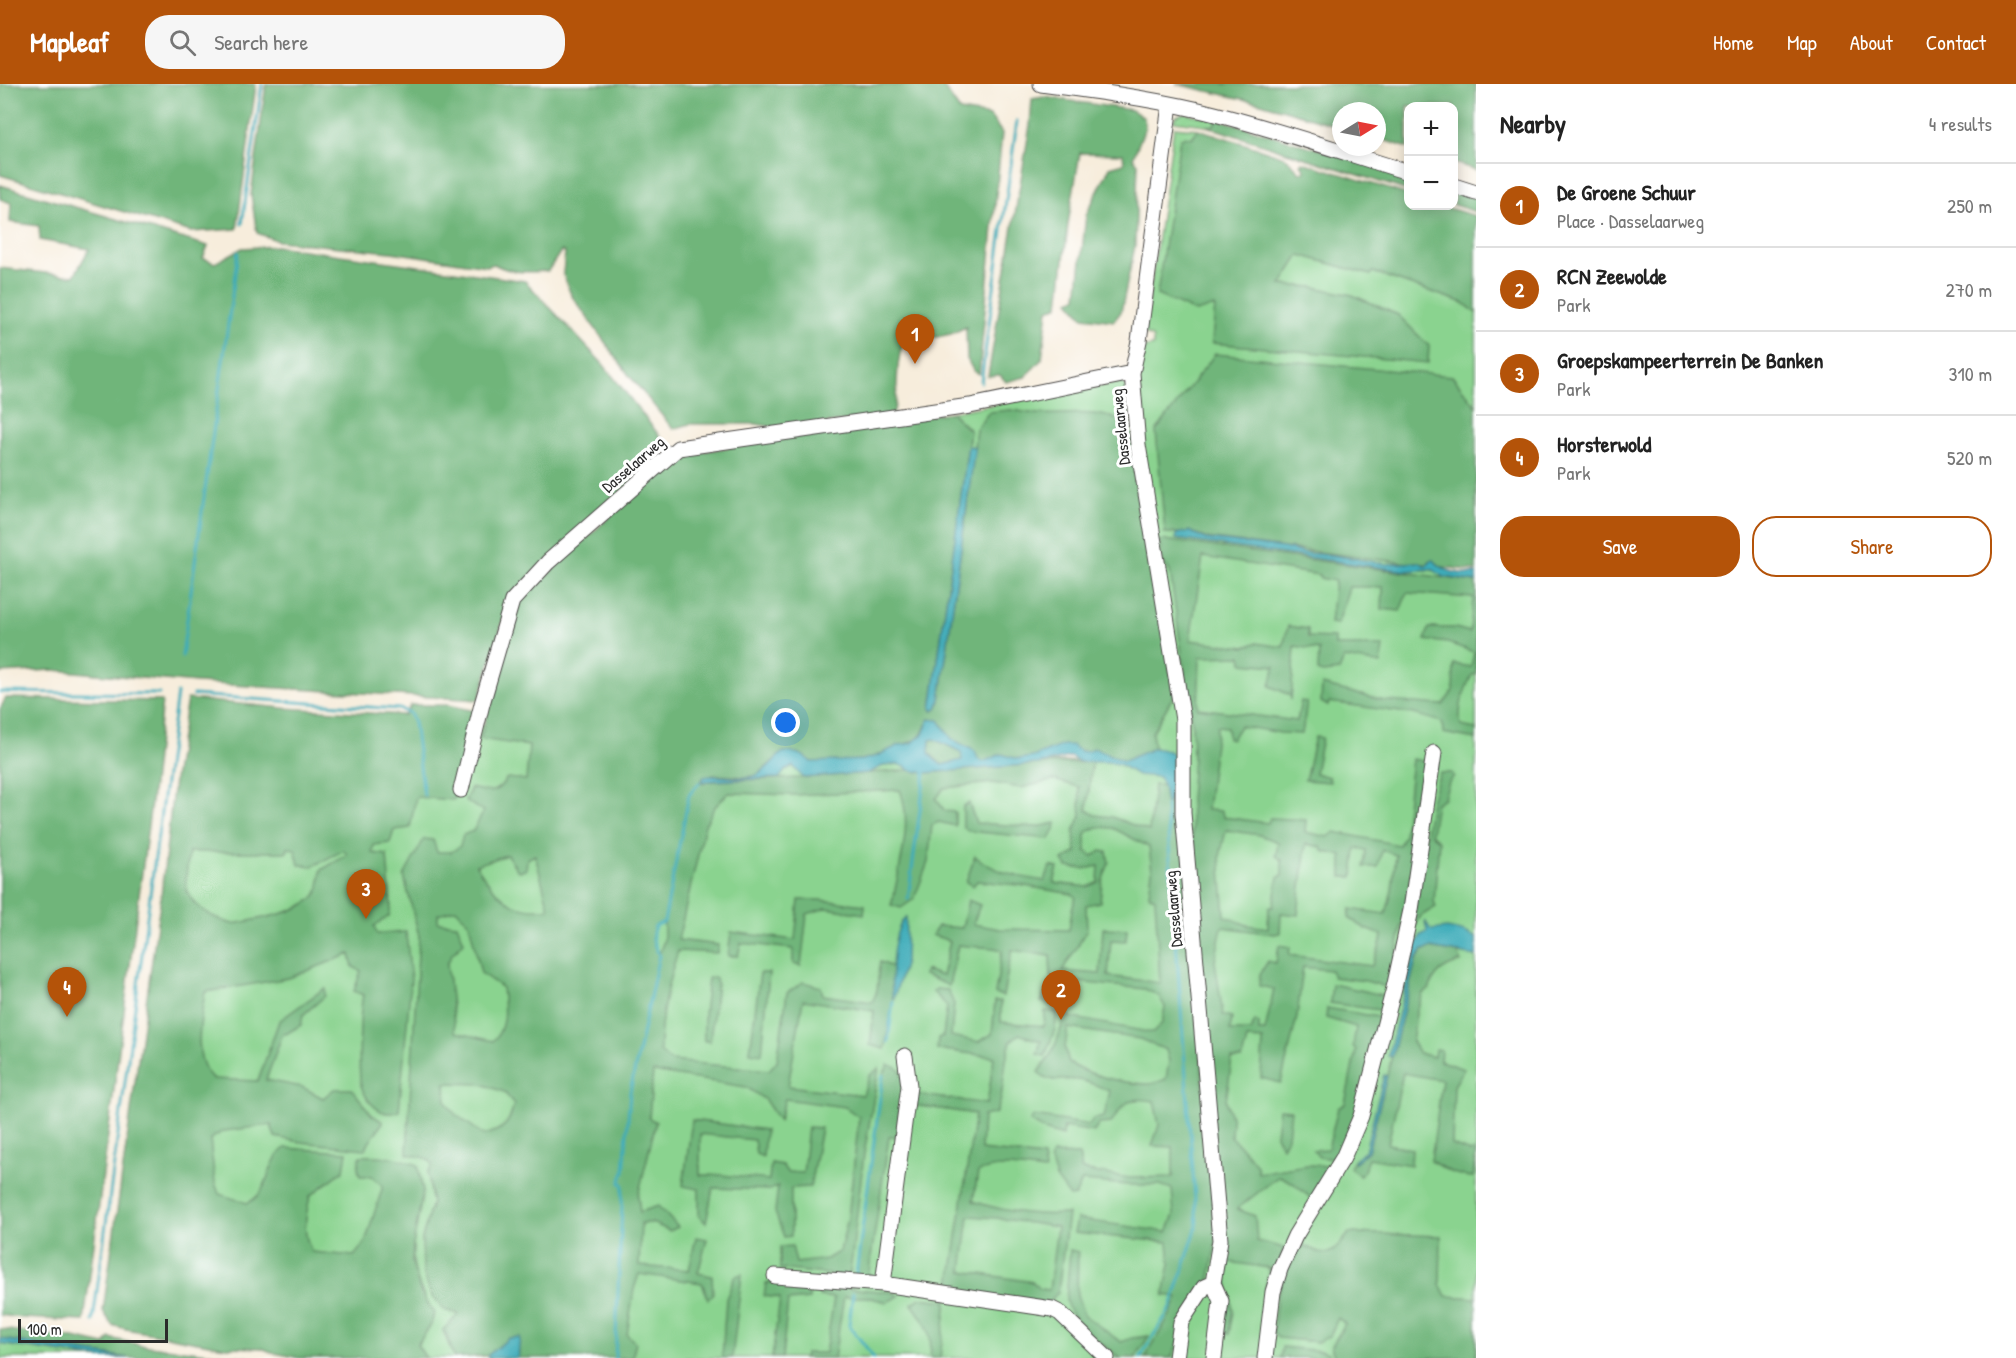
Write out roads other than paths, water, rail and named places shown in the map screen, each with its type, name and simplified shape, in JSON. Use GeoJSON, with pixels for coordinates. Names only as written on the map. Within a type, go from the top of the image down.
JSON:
{"type":"FeatureCollection","features":[{"type":"Feature","properties":{"kind":"street"},"geometry":{"type":"LineString","coordinates":[[1041,84],[1170,104],[1281,132],[1404,171]]}},
{"type":"Feature","properties":{"kind":"street"},"geometry":{"type":"LineString","coordinates":[[1132,373],[1139,341],[1170,104]]}},
{"type":"Feature","properties":{"kind":"street"},"geometry":{"type":"LineString","coordinates":[[1458,187],[1476,194]]}},
{"type":"Feature","properties":{"kind":"street","name":"Dasselaarweg"},"geometry":{"type":"LineString","coordinates":[[461,790],[482,704],[512,601],[548,562],[678,448],[970,406],[1132,373],[1138,445],[1183,720],[1183,813],[1220,1240],[1213,1283]]}},
{"type":"Feature","properties":{"kind":"street"},"geometry":{"type":"LineString","coordinates":[[1265,1358],[1273,1292],[1280,1269],[1295,1236],[1343,1158],[1361,1116],[1394,988],[1411,910],[1434,753]]}},
{"type":"Feature","properties":{"kind":"street"},"geometry":{"type":"LineString","coordinates":[[883,1284],[909,1086],[905,1056]]}},
{"type":"Feature","properties":{"kind":"street"},"geometry":{"type":"LineString","coordinates":[[775,1276],[883,1284],[1052,1310],[1060,1312],[1107,1358]]}},
{"type":"Feature","properties":{"kind":"street"},"geometry":{"type":"LineString","coordinates":[[1176,1358],[1181,1322],[1204,1287],[1213,1283],[1221,1301],[1214,1358]]}},
{"type":"Feature","properties":{"kind":"water"},"geometry":{"type":"Polygon","coordinates":[[[968,446],[975,447],[940,700],[937,709],[933,711],[931,709],[968,446]]]}},
{"type":"Feature","properties":{"kind":"water"},"geometry":{"type":"Polygon","coordinates":[[[1189,531],[1206,539],[1387,564],[1419,562],[1426,566],[1434,560],[1448,570],[1459,573],[1476,573],[1476,582],[1444,577],[1432,569],[1406,571],[1176,539],[1176,534],[1189,531]]]}},
{"type":"Feature","properties":{"kind":"water"},"geometry":{"type":"Polygon","coordinates":[[[929,719],[939,720],[952,739],[975,751],[978,759],[983,762],[1001,754],[1019,759],[1033,757],[1063,745],[1072,745],[1082,751],[1094,748],[1124,761],[1154,748],[1169,751],[1173,755],[1169,800],[1166,805],[1163,785],[1159,777],[1137,775],[1121,765],[1109,762],[1080,762],[1070,757],[1038,764],[925,773],[909,770],[897,764],[883,766],[868,773],[803,778],[793,766],[779,778],[699,783],[704,777],[710,776],[744,778],[757,775],[783,752],[798,754],[811,762],[862,760],[877,756],[899,745],[912,743],[923,734],[929,719]],[[934,739],[930,740],[929,753],[942,765],[962,760],[961,752],[934,739]]]}},
{"type":"Feature","properties":{"kind":"water"},"geometry":{"type":"Polygon","coordinates":[[[906,917],[905,962],[893,1001],[892,970],[895,944],[901,923],[906,917]]]}},
{"type":"Feature","properties":{"kind":"water"},"geometry":{"type":"Polygon","coordinates":[[[1425,921],[1431,930],[1447,928],[1465,932],[1476,938],[1476,956],[1430,948],[1423,950],[1416,960],[1392,1057],[1388,1056],[1416,945],[1421,935],[1427,932],[1425,921]]]}},
{"type":"Feature","properties":{"kind":"water"},"geometry":{"type":"Polygon","coordinates":[[[1384,1075],[1387,1076],[1368,1151],[1355,1162],[1354,1160],[1365,1151],[1384,1075]]]}},
{"type":"Feature","properties":{"kind":"water"},"geometry":{"type":"Polygon","coordinates":[[[520,1337],[518,1358],[488,1358],[487,1356],[509,1338],[520,1337]]]}},
{"type":"Feature","properties":{"kind":"water"},"geometry":{"type":"Polygon","coordinates":[[[0,1339],[128,1358],[101,1358],[0,1344],[0,1339]]]}},
{"type":"Feature","properties":{"kind":"waterway"},"geometry":{"type":"LineString","coordinates":[[242,224],[262,84]]}},
{"type":"Feature","properties":{"kind":"waterway"},"geometry":{"type":"LineString","coordinates":[[981,382],[1017,121]]}},
{"type":"Feature","properties":{"kind":"waterway"},"geometry":{"type":"LineString","coordinates":[[182,656],[238,252]]}},
{"type":"Feature","properties":{"kind":"waterway"},"geometry":{"type":"LineString","coordinates":[[0,692],[159,694]]}},
{"type":"Feature","properties":{"kind":"waterway"},"geometry":{"type":"LineString","coordinates":[[93,1321],[177,693]]}},
{"type":"Feature","properties":{"kind":"waterway"},"geometry":{"type":"LineString","coordinates":[[193,695],[399,709],[410,713],[414,723],[424,795]]}},
{"type":"Feature","properties":{"kind":"waterway"},"geometry":{"type":"LineString","coordinates":[[908,899],[925,773]]}},
{"type":"Feature","properties":{"kind":"waterway"},"geometry":{"type":"LineString","coordinates":[[615,1358],[623,1184],[620,1183],[624,1172],[630,1092],[659,955],[653,941],[653,934],[655,926],[664,922],[689,795],[699,783]]}},
{"type":"Feature","properties":{"kind":"waterway"},"geometry":{"type":"LineString","coordinates":[[1140,1358],[1171,1307],[1197,1226],[1166,805]]}},
{"type":"Feature","properties":{"kind":"waterway"},"geometry":{"type":"LineString","coordinates":[[888,1042],[893,1001]]}},
{"type":"Feature","properties":{"kind":"waterway"},"geometry":{"type":"LineString","coordinates":[[856,1274],[883,1075]]}},
{"type":"Feature","properties":{"kind":"waterway"},"geometry":{"type":"LineString","coordinates":[[853,1293],[849,1325],[874,1358]]}},
{"type":"Feature","properties":{"kind":"place","name":"De Groene Schuur"},"geometry":{"type":"Point","coordinates":[915,364]}},
{"type":"Feature","properties":{"kind":"place","name":"Groepskampeerterrein De Banken"},"geometry":{"type":"Point","coordinates":[366,919]}},
{"type":"Feature","properties":{"kind":"place","name":"Horsterwold"},"geometry":{"type":"Point","coordinates":[67,1017]}},
{"type":"Feature","properties":{"kind":"place","name":"RCN Zeewolde"},"geometry":{"type":"Point","coordinates":[1061,1020]}}]}
